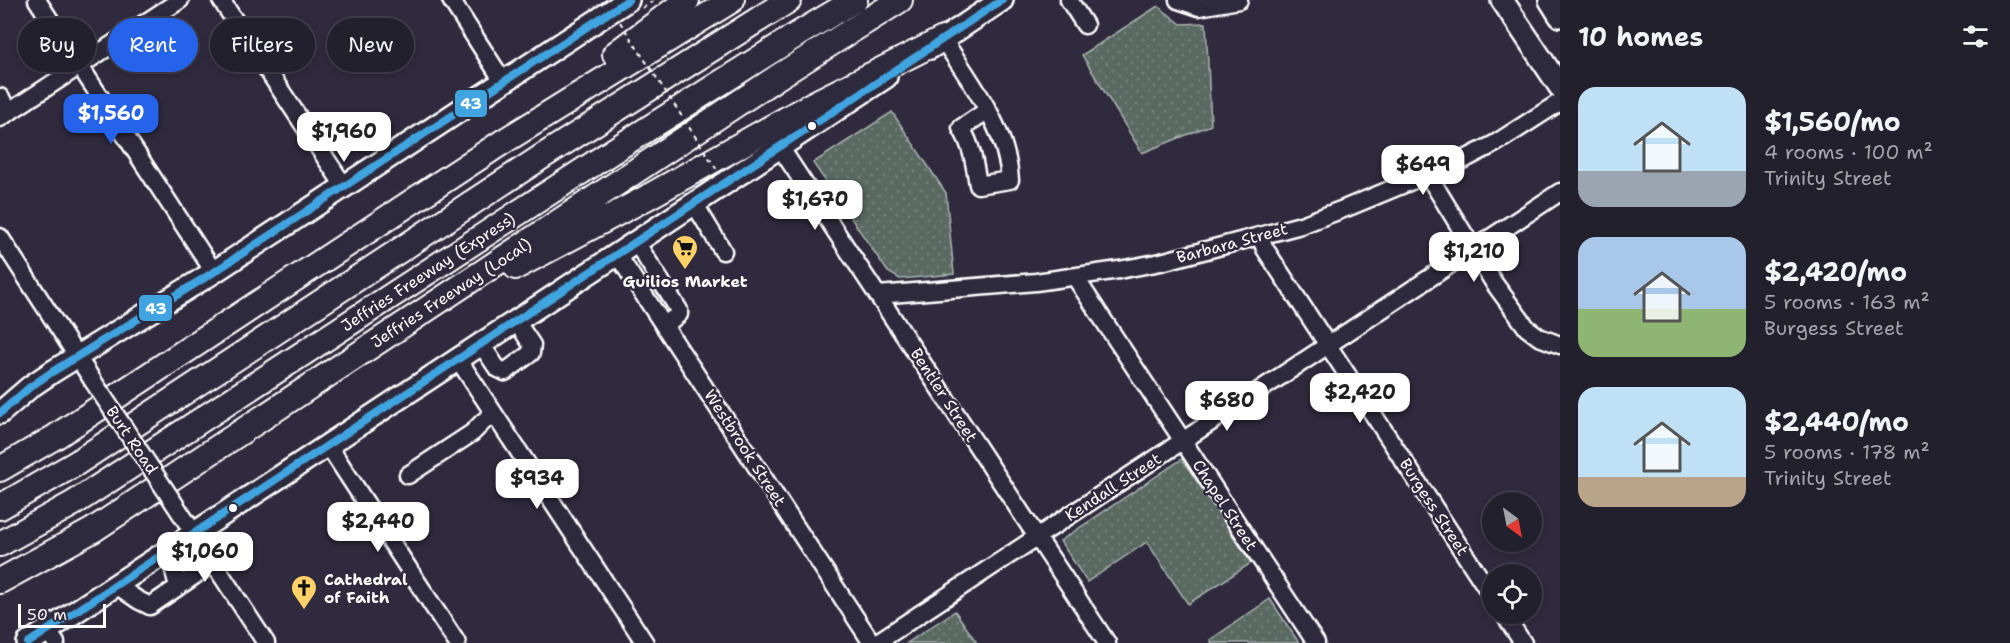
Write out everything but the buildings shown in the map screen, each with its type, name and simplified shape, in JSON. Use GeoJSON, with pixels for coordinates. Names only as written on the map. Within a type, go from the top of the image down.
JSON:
{"type":"FeatureCollection","features":[{"type":"Feature","properties":{"kind":"highway"},"geometry":{"type":"LineString","coordinates":[[420,196],[485,146],[641,36],[687,0]]}},
{"type":"Feature","properties":{"kind":"highway"},"geometry":{"type":"LineString","coordinates":[[0,469],[55,436],[501,143],[732,0]]}},
{"type":"Feature","properties":{"kind":"highway","name":"Jeffries Freeway (Express)"},"geometry":{"type":"LineString","coordinates":[[0,507],[75,464],[543,156],[789,0]]}},
{"type":"Feature","properties":{"kind":"highway","name":"Jeffries Freeway (Express)"},"geometry":{"type":"LineString","coordinates":[[0,544],[74,503],[618,147],[855,0]]}},
{"type":"Feature","properties":{"kind":"highway","name":"Jeffries Freeway (Local)"},"geometry":{"type":"LineString","coordinates":[[0,582],[93,530],[766,84],[900,0]]}},
{"type":"Feature","properties":{"kind":"highway"},"geometry":{"type":"LineString","coordinates":[[272,412],[320,390],[496,277],[645,198],[813,104],[943,39]]}},
{"type":"Feature","properties":{"kind":"main road"},"geometry":{"type":"LineString","coordinates":[[0,413],[30,387],[214,272],[628,0]]}},
{"type":"Feature","properties":{"kind":"main road"},"geometry":{"type":"LineString","coordinates":[[28,643],[52,637],[116,585],[1002,0]]}},
{"type":"Feature","properties":{"kind":"main road"},"geometry":{"type":"LineString","coordinates":[[1502,0],[1560,87]]}},
{"type":"Feature","properties":{"kind":"main road"},"geometry":{"type":"LineString","coordinates":[[1550,0],[1560,16]]}},
{"type":"Feature","properties":{"kind":"street"},"geometry":{"type":"LineString","coordinates":[[37,0],[49,18]]}},
{"type":"Feature","properties":{"kind":"street"},"geometry":{"type":"LineString","coordinates":[[96,55],[180,0]]}},
{"type":"Feature","properties":{"kind":"street"},"geometry":{"type":"LineString","coordinates":[[221,0],[344,186]]}},
{"type":"Feature","properties":{"kind":"street"},"geometry":{"type":"LineString","coordinates":[[451,0],[503,81]]}},
{"type":"Feature","properties":{"kind":"street"},"geometry":{"type":"LineString","coordinates":[[1069,0],[1085,25]]}},
{"type":"Feature","properties":{"kind":"street"},"geometry":{"type":"LineString","coordinates":[[1178,0],[1198,7],[1239,0]]}},
{"type":"Feature","properties":{"kind":"street"},"geometry":{"type":"LineString","coordinates":[[943,39],[1009,162],[1010,180],[978,185],[974,161],[961,128],[983,114]]}},
{"type":"Feature","properties":{"kind":"street"},"geometry":{"type":"LineString","coordinates":[[0,96],[5,115],[71,72]]}},
{"type":"Feature","properties":{"kind":"street"},"geometry":{"type":"LineString","coordinates":[[84,72],[214,272]]}},
{"type":"Feature","properties":{"kind":"street","name":"Barbara Street"},"geometry":{"type":"LineString","coordinates":[[878,295],[978,288],[1075,277],[1161,262],[1260,236],[1328,215],[1428,175],[1496,143],[1560,102]]}},
{"type":"Feature","properties":{"kind":"street","name":"Bentler Street"},"geometry":{"type":"LineString","coordinates":[[780,147],[1107,643]]}},
{"type":"Feature","properties":{"kind":"street"},"geometry":{"type":"LineString","coordinates":[[1428,175],[1494,282],[1527,328],[1539,337],[1560,345]]}},
{"type":"Feature","properties":{"kind":"street","name":"Kendall Street"},"geometry":{"type":"LineString","coordinates":[[874,643],[1560,192]]}},
{"type":"Feature","properties":{"kind":"street"},"geometry":{"type":"LineString","coordinates":[[694,204],[723,251]]}},
{"type":"Feature","properties":{"kind":"street","name":"Burgess Street"},"geometry":{"type":"LineString","coordinates":[[1260,236],[1265,249],[1482,581]]}},
{"type":"Feature","properties":{"kind":"street","name":"Burt Road"},"geometry":{"type":"LineString","coordinates":[[0,237],[266,643]]}},
{"type":"Feature","properties":{"kind":"street"},"geometry":{"type":"LineString","coordinates":[[636,242],[679,310],[678,314],[665,325]]}},
{"type":"Feature","properties":{"kind":"street","name":"Westbrook Street"},"geometry":{"type":"LineString","coordinates":[[617,254],[874,643]]}},
{"type":"Feature","properties":{"kind":"street","name":"Chapel Street"},"geometry":{"type":"LineString","coordinates":[[1075,277],[1316,643]]}},
{"type":"Feature","properties":{"kind":"street"},"geometry":{"type":"LineString","coordinates":[[481,344],[497,368],[505,372],[531,353],[532,345],[516,321]]}},
{"type":"Feature","properties":{"kind":"street"},"geometry":{"type":"LineString","coordinates":[[458,359],[645,643]]}},
{"type":"Feature","properties":{"kind":"street"},"geometry":{"type":"LineString","coordinates":[[408,475],[472,433],[494,414]]}},
{"type":"Feature","properties":{"kind":"street"},"geometry":{"type":"LineString","coordinates":[[328,445],[457,643]]}},
{"type":"Feature","properties":{"kind":"street"},"geometry":{"type":"LineString","coordinates":[[169,550],[178,587]]}},
{"type":"Feature","properties":{"kind":"street"},"geometry":{"type":"LineString","coordinates":[[116,585],[150,606],[213,563]]}},
{"type":"Feature","properties":{"kind":"street"},"geometry":{"type":"LineString","coordinates":[[1511,624],[1523,643]]}},
{"type":"Feature","properties":{"kind":"path"},"geometry":{"type":"LineString","coordinates":[[620,22],[719,173]]}},
{"type":"Feature","properties":{"kind":"green space"},"geometry":{"type":"Polygon","coordinates":[[[1158,6],[1181,24],[1206,23],[1211,125],[1142,153],[1082,55],[1158,6]]]}},
{"type":"Feature","properties":{"kind":"green space"},"geometry":{"type":"Polygon","coordinates":[[[892,112],[946,193],[954,274],[900,279],[888,272],[813,163],[892,112]]]}},
{"type":"Feature","properties":{"kind":"green space"},"geometry":{"type":"Polygon","coordinates":[[[1182,459],[1251,563],[1188,604],[1147,542],[1087,582],[1060,541],[1182,459]]]}},
{"type":"Feature","properties":{"kind":"green space"},"geometry":{"type":"Polygon","coordinates":[[[1270,599],[1299,643],[1212,643],[1210,640],[1270,599]]]}},
{"type":"Feature","properties":{"kind":"green space"},"geometry":{"type":"Polygon","coordinates":[[[955,611],[977,643],[907,643],[955,611]]]}},
{"type":"Feature","properties":{"kind":"transit line","name":"43"},"geometry":{"type":"LineString","coordinates":[[0,413],[30,387],[52,372],[214,272],[628,0]]}},
{"type":"Feature","properties":{"kind":"transit line","name":"43"},"geometry":{"type":"LineString","coordinates":[[28,643],[1002,0]]}},
{"type":"Feature","properties":{"kind":"place","name":"Guilios Market"},"geometry":{"type":"Point","coordinates":[685,271]}},
{"type":"Feature","properties":{"kind":"place","name":"Cathedral of Faith"},"geometry":{"type":"Point","coordinates":[304,611]}}]}
